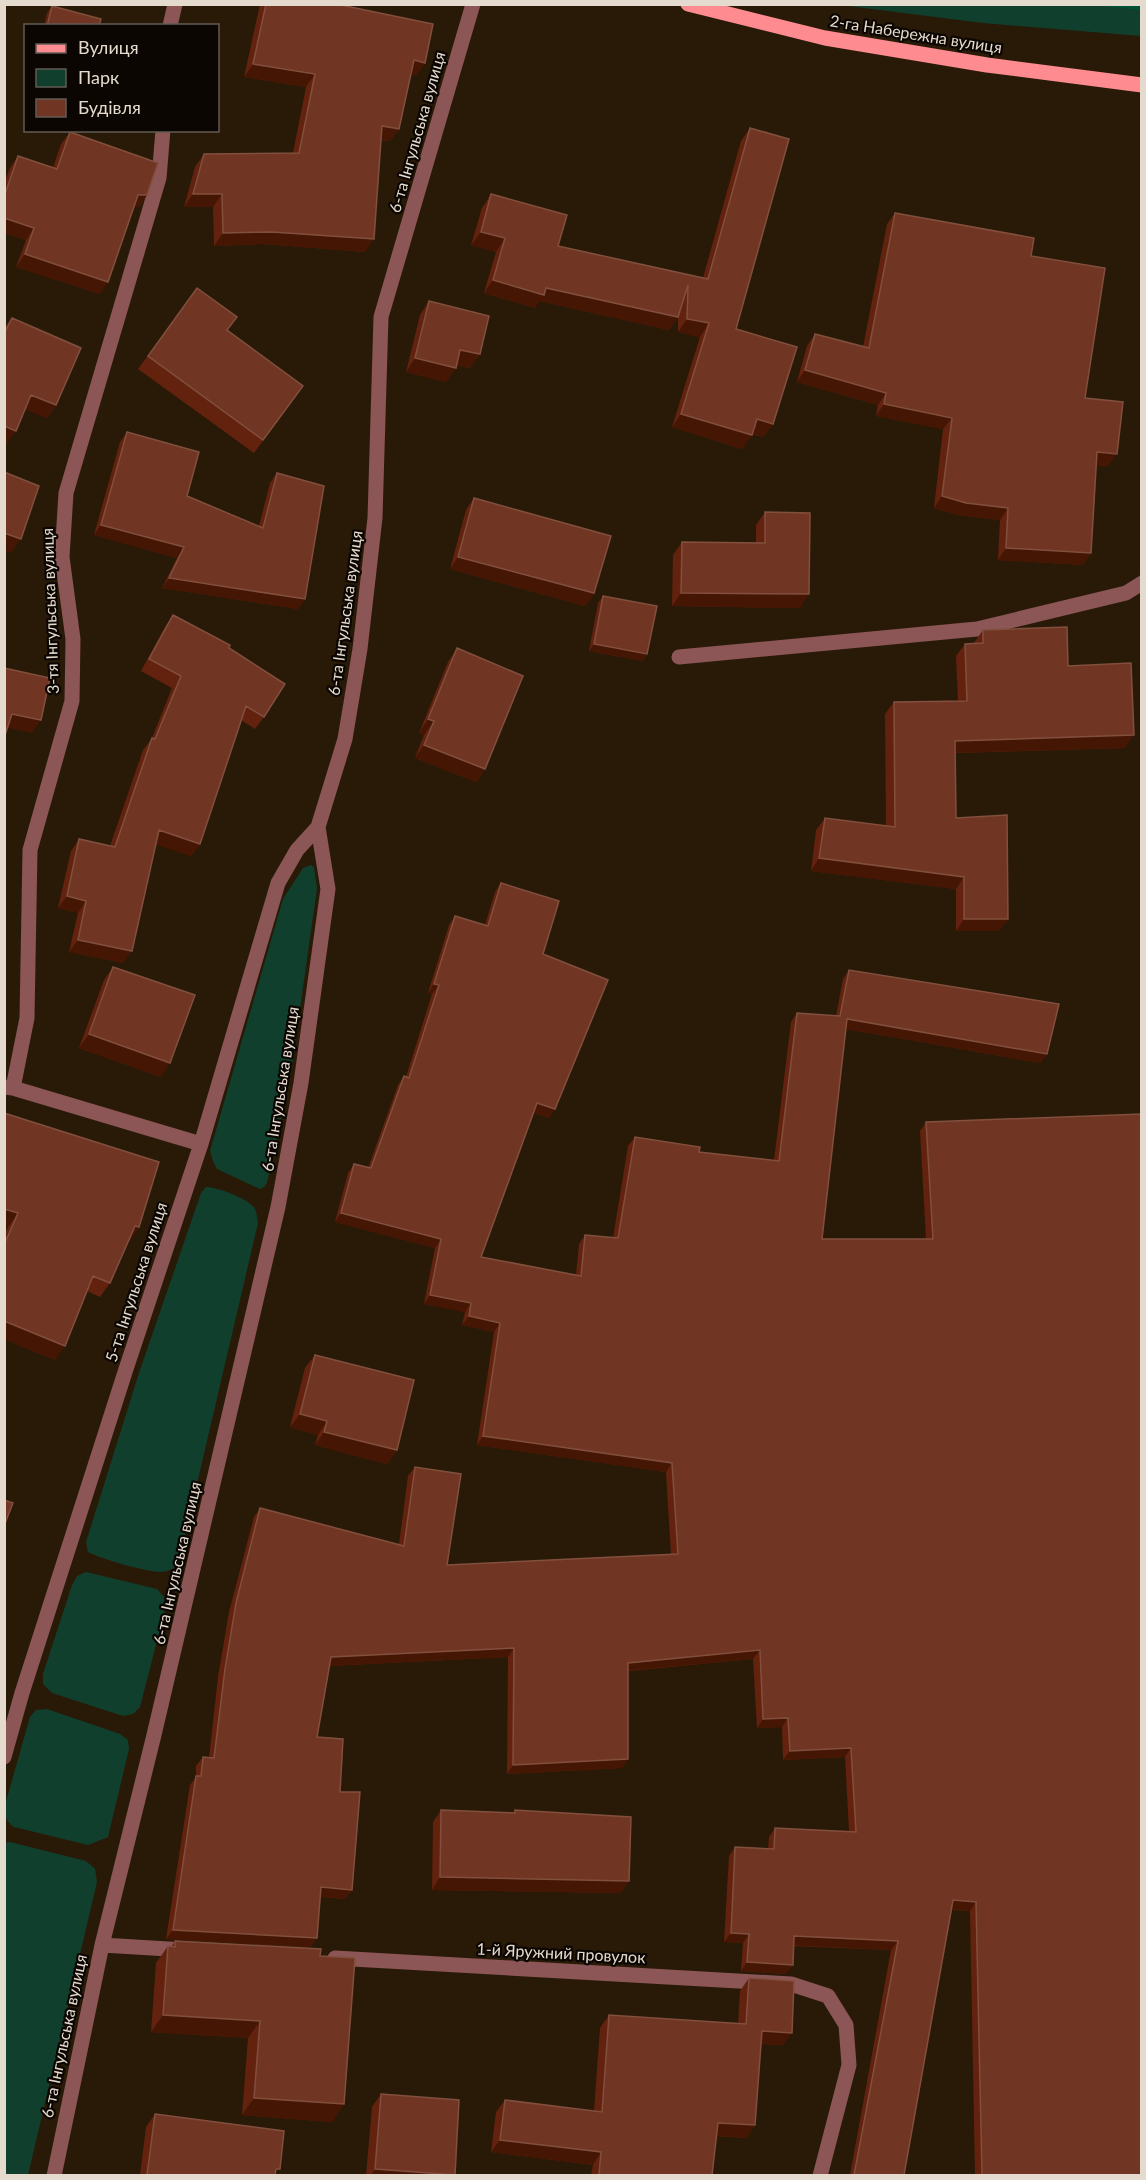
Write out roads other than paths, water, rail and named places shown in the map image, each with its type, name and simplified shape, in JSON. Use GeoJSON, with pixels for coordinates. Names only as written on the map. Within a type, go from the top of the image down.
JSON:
{"type":"FeatureCollection","features":[{"type":"Feature","properties":{"kind":"main road","name":"2-га Набережна вулиця"},"geometry":{"type":"LineString","coordinates":[[687,4],[825,38],[987,65],[1142,85]]}},
{"type":"Feature","properties":{"kind":"street"},"geometry":{"type":"LineString","coordinates":[[170,24],[175,4]]}},
{"type":"Feature","properties":{"kind":"street","name":"6-та Інгульська вулиця"},"geometry":{"type":"LineString","coordinates":[[54,2175],[102,1945],[154,1736],[278,1207],[301,1083],[328,889],[318,827],[345,739],[360,649],[375,518],[381,317],[473,4]]}},
{"type":"Feature","properties":{"kind":"street","name":"3-тя Інгульська вулиця"},"geometry":{"type":"LineString","coordinates":[[8,1088],[27,1018],[30,850],[72,701],[73,639],[62,556],[66,493],[159,178],[163,132]]}},
{"type":"Feature","properties":{"kind":"street"},"geometry":{"type":"LineString","coordinates":[[679,657],[977,629],[1126,593],[1142,583]]}},
{"type":"Feature","properties":{"kind":"street","name":"5-та Інгульська вулиця"},"geometry":{"type":"LineString","coordinates":[[4,1757],[22,1693],[126,1369],[201,1144],[278,883],[297,850],[318,827]]}},
{"type":"Feature","properties":{"kind":"street"},"geometry":{"type":"LineString","coordinates":[[8,1088],[201,1144]]}},
{"type":"Feature","properties":{"kind":"street"},"geometry":{"type":"LineString","coordinates":[[102,1945],[197,1950]]}},
{"type":"Feature","properties":{"kind":"street","name":"1-й Яружний провулок"},"geometry":{"type":"LineString","coordinates":[[316,1957],[791,1984],[828,1996],[846,2025],[849,2065],[820,2175]]}}]}
